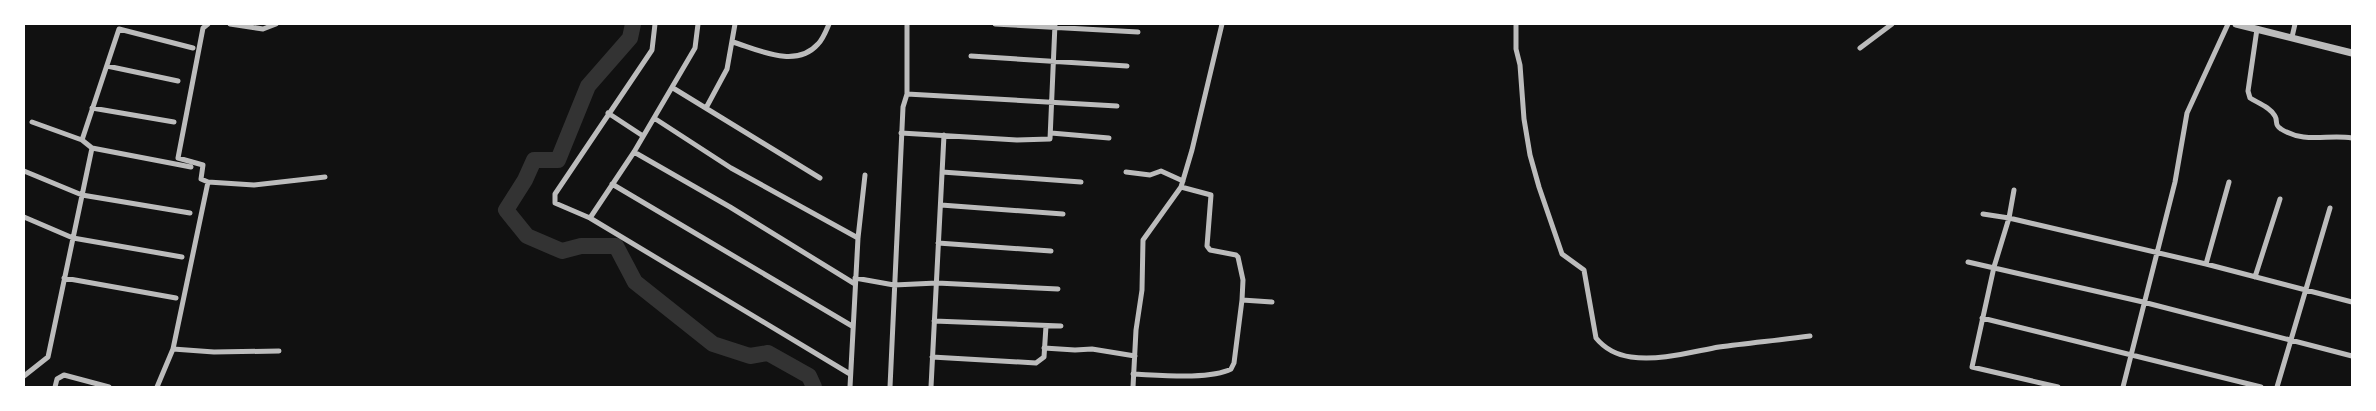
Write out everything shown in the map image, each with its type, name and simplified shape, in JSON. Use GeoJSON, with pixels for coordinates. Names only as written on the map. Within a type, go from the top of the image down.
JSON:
{"type":"FeatureCollection","features":[{"type":"Feature","properties":{"kind":"street"},"geometry":{"type":"LineString","coordinates":[[208,24],[203,28],[178,158],[202,165],[201,179],[208,182],[254,185],[325,177]]}},
{"type":"Feature","properties":{"kind":"street"},"geometry":{"type":"LineString","coordinates":[[230,24],[263,28],[276,24]]}},
{"type":"Feature","properties":{"kind":"street"},"geometry":{"type":"LineString","coordinates":[[655,24],[652,50],[555,194],[554,200],[558,206],[590,218],[850,374]]}},
{"type":"Feature","properties":{"kind":"street"},"geometry":{"type":"LineString","coordinates":[[590,218],[634,152],[673,88],[695,48],[698,24]]}},
{"type":"Feature","properties":{"kind":"street"},"geometry":{"type":"LineString","coordinates":[[706,108],[725,73],[734,42],[736,24]]}},
{"type":"Feature","properties":{"kind":"street"},"geometry":{"type":"LineString","coordinates":[[734,42],[781,57],[797,56],[813,49],[820,43],[830,24]]}},
{"type":"Feature","properties":{"kind":"street"},"geometry":{"type":"LineString","coordinates":[[890,387],[901,133],[903,107],[907,94],[907,24]]}},
{"type":"Feature","properties":{"kind":"street"},"geometry":{"type":"LineString","coordinates":[[995,24],[1055,25],[1138,32]]}},
{"type":"Feature","properties":{"kind":"street"},"geometry":{"type":"LineString","coordinates":[[1133,387],[1142,290],[1143,240],[1181,187],[1192,150],[1222,24]]}},
{"type":"Feature","properties":{"kind":"street"},"geometry":{"type":"LineString","coordinates":[[1516,24],[1516,49],[1520,65],[1524,119],[1532,163],[1562,254],[1584,270],[1596,338],[1602,345],[1613,352],[1631,357],[1650,358],[1731,345],[1810,336]]}},
{"type":"Feature","properties":{"kind":"street"},"geometry":{"type":"LineString","coordinates":[[1860,48],[1892,24]]}},
{"type":"Feature","properties":{"kind":"street"},"geometry":{"type":"LineString","coordinates":[[2122,387],[2175,182],[2187,113],[2228,24]]}},
{"type":"Feature","properties":{"kind":"street"},"geometry":{"type":"LineString","coordinates":[[2236,24],[2352,53]]}},
{"type":"Feature","properties":{"kind":"street"},"geometry":{"type":"LineString","coordinates":[[2292,37],[2295,24]]}},
{"type":"Feature","properties":{"kind":"street"},"geometry":{"type":"LineString","coordinates":[[901,133],[1050,139],[1055,25]]}},
{"type":"Feature","properties":{"kind":"street"},"geometry":{"type":"LineString","coordinates":[[82,140],[119,29],[193,48]]}},
{"type":"Feature","properties":{"kind":"street"},"geometry":{"type":"LineString","coordinates":[[2256,29],[2248,91],[2250,98],[2274,114],[2276,124],[2284,131],[2316,140],[2333,137],[2352,138]]}},
{"type":"Feature","properties":{"kind":"street"},"geometry":{"type":"LineString","coordinates":[[971,56],[1127,66]]}},
{"type":"Feature","properties":{"kind":"street"},"geometry":{"type":"LineString","coordinates":[[107,66],[178,81]]}},
{"type":"Feature","properties":{"kind":"street"},"geometry":{"type":"LineString","coordinates":[[673,88],[820,178]]}},
{"type":"Feature","properties":{"kind":"street"},"geometry":{"type":"LineString","coordinates":[[907,94],[1117,106]]}},
{"type":"Feature","properties":{"kind":"street"},"geometry":{"type":"LineString","coordinates":[[92,108],[174,122]]}},
{"type":"Feature","properties":{"kind":"street"},"geometry":{"type":"LineString","coordinates":[[608,113],[644,136]]}},
{"type":"Feature","properties":{"kind":"street"},"geometry":{"type":"LineString","coordinates":[[654,118],[731,168],[858,238]]}},
{"type":"Feature","properties":{"kind":"street"},"geometry":{"type":"LineString","coordinates":[[32,122],[82,140],[92,148],[191,167]]}},
{"type":"Feature","properties":{"kind":"street"},"geometry":{"type":"LineString","coordinates":[[1051,133],[1109,138]]}},
{"type":"Feature","properties":{"kind":"street"},"geometry":{"type":"LineString","coordinates":[[931,387],[944,136]]}},
{"type":"Feature","properties":{"kind":"street"},"geometry":{"type":"LineString","coordinates":[[24,376],[48,357],[92,148]]}},
{"type":"Feature","properties":{"kind":"street"},"geometry":{"type":"LineString","coordinates":[[634,152],[855,281],[894,285],[936,283],[1058,289]]}},
{"type":"Feature","properties":{"kind":"street"},"geometry":{"type":"LineString","coordinates":[[24,171],[82,195],[190,214]]}},
{"type":"Feature","properties":{"kind":"street"},"geometry":{"type":"LineString","coordinates":[[1126,172],[1150,175],[1161,171],[1183,181]]}},
{"type":"Feature","properties":{"kind":"street"},"geometry":{"type":"LineString","coordinates":[[942,172],[1081,182]]}},
{"type":"Feature","properties":{"kind":"street"},"geometry":{"type":"LineString","coordinates":[[850,387],[858,238],[865,175]]}},
{"type":"Feature","properties":{"kind":"street"},"geometry":{"type":"LineString","coordinates":[[157,387],[173,350],[208,182]]}},
{"type":"Feature","properties":{"kind":"street"},"geometry":{"type":"LineString","coordinates":[[2206,264],[2229,182]]}},
{"type":"Feature","properties":{"kind":"street"},"geometry":{"type":"LineString","coordinates":[[612,184],[852,326]]}},
{"type":"Feature","properties":{"kind":"street"},"geometry":{"type":"LineString","coordinates":[[1134,374],[1175,376],[1216,374],[1231,369],[1242,300],[1243,280],[1238,257],[1210,250],[1207,246],[1211,195],[1181,187]]}},
{"type":"Feature","properties":{"kind":"street"},"geometry":{"type":"LineString","coordinates":[[2014,190],[2009,218],[1994,267],[1972,367],[2058,387]]}},
{"type":"Feature","properties":{"kind":"street"},"geometry":{"type":"LineString","coordinates":[[2255,276],[2280,199]]}},
{"type":"Feature","properties":{"kind":"street"},"geometry":{"type":"LineString","coordinates":[[941,205],[1063,214]]}},
{"type":"Feature","properties":{"kind":"street"},"geometry":{"type":"LineString","coordinates":[[2277,387],[2304,290],[2330,208]]}},
{"type":"Feature","properties":{"kind":"street"},"geometry":{"type":"LineString","coordinates":[[1983,214],[2009,218],[2156,252],[2352,302]]}},
{"type":"Feature","properties":{"kind":"street"},"geometry":{"type":"LineString","coordinates":[[24,218],[72,238],[182,257]]}},
{"type":"Feature","properties":{"kind":"street"},"geometry":{"type":"LineString","coordinates":[[938,243],[1051,251]]}},
{"type":"Feature","properties":{"kind":"street"},"geometry":{"type":"LineString","coordinates":[[1968,262],[2144,302],[2352,356]]}},
{"type":"Feature","properties":{"kind":"street"},"geometry":{"type":"LineString","coordinates":[[64,278],[176,298]]}},
{"type":"Feature","properties":{"kind":"street"},"geometry":{"type":"LineString","coordinates":[[1242,300],[1272,302]]}},
{"type":"Feature","properties":{"kind":"street"},"geometry":{"type":"LineString","coordinates":[[1982,318],[2131,353],[2261,387]]}},
{"type":"Feature","properties":{"kind":"street"},"geometry":{"type":"LineString","coordinates":[[934,321],[1061,326]]}},
{"type":"Feature","properties":{"kind":"street"},"geometry":{"type":"LineString","coordinates":[[932,357],[1036,363],[1044,357],[1046,326]]}},
{"type":"Feature","properties":{"kind":"street"},"geometry":{"type":"LineString","coordinates":[[1044,348],[1092,349],[1135,356]]}},
{"type":"Feature","properties":{"kind":"street"},"geometry":{"type":"LineString","coordinates":[[173,350],[214,352],[279,351]]}},
{"type":"Feature","properties":{"kind":"street"},"geometry":{"type":"LineString","coordinates":[[55,387],[57,379],[64,375],[109,387]]}},
{"type":"Feature","properties":{"kind":"waterway"},"geometry":{"type":"LineString","coordinates":[[633,24],[630,38],[588,86],[558,160],[534,160],[525,180],[506,210],[527,236],[562,251],[581,246],[616,246],[635,282],[713,344],[750,356],[768,353],[809,376],[814,387]]}}]}
